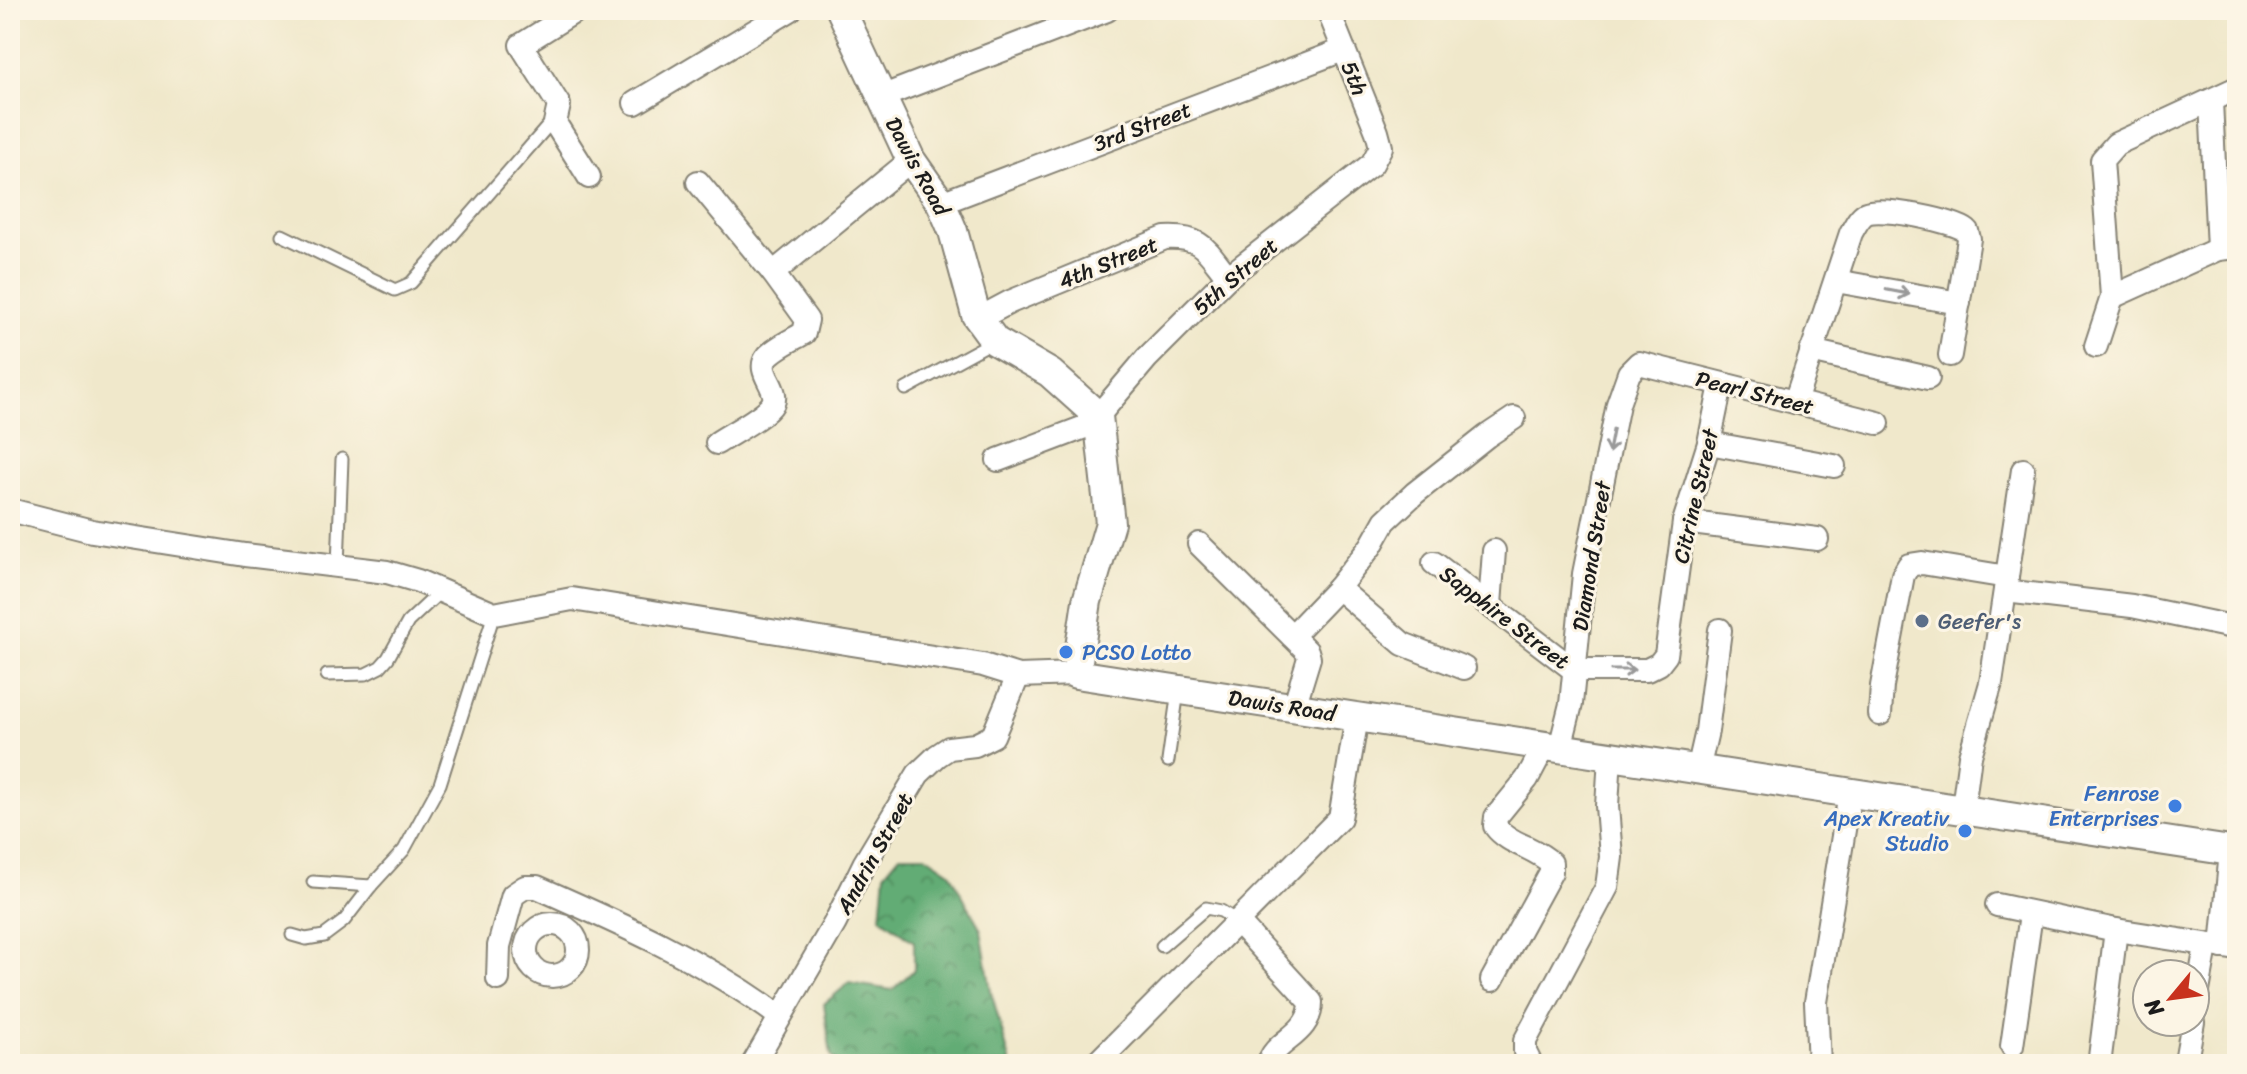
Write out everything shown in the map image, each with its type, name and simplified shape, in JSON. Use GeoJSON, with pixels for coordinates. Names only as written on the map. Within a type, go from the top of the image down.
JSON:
{"type":"FeatureCollection","features":[{"type":"Feature","properties":{"kind":"street"},"geometry":{"type":"LineString","coordinates":[[577,10],[521,45],[559,105],[554,118],[558,129],[589,177]]}},
{"type":"Feature","properties":{"kind":"street"},"geometry":{"type":"LineString","coordinates":[[635,103],[790,10]]}},
{"type":"Feature","properties":{"kind":"street","name":"Dawis Road"},"geometry":{"type":"LineString","coordinates":[[841,10],[911,160],[941,203],[986,330]]}},
{"type":"Feature","properties":{"kind":"street"},"geometry":{"type":"LineString","coordinates":[[881,97],[1107,10]]}},
{"type":"Feature","properties":{"kind":"street","name":"5th"},"geometry":{"type":"LineString","coordinates":[[1328,10],[1381,147]]}},
{"type":"Feature","properties":{"kind":"street","name":"3rd Street"},"geometry":{"type":"LineString","coordinates":[[941,203],[1343,50]]}},
{"type":"Feature","properties":{"kind":"street"},"geometry":{"type":"LineString","coordinates":[[2096,346],[2112,297],[2102,160],[2116,144],[2237,88]]}},
{"type":"Feature","properties":{"kind":"street"},"geometry":{"type":"LineString","coordinates":[[2112,297],[2228,248],[2211,101]]}},
{"type":"Feature","properties":{"kind":"street","name":"5th Street"},"geometry":{"type":"LineString","coordinates":[[1098,419],[1147,358],[1228,277],[1372,164],[1381,147]]}},
{"type":"Feature","properties":{"kind":"street"},"geometry":{"type":"LineString","coordinates":[[773,273],[911,160]]}},
{"type":"Feature","properties":{"kind":"street"},"geometry":{"type":"LineString","coordinates":[[698,182],[773,273],[807,320],[804,333],[769,354],[764,361],[774,395],[770,406],[717,443]]}},
{"type":"Feature","properties":{"kind":"street"},"geometry":{"type":"LineString","coordinates":[[1795,402],[1851,233],[1863,214],[1880,211],[1947,222],[1963,228],[1969,239],[1950,355]]}},
{"type":"Feature","properties":{"kind":"street","name":"4th Street"},"geometry":{"type":"LineString","coordinates":[[986,330],[1010,302],[1165,238],[1185,237],[1203,246],[1228,277]]}},
{"type":"Feature","properties":{"kind":"street"},"geometry":{"type":"LineString","coordinates":[[1836,281],[1959,303]]}},
{"type":"Feature","properties":{"kind":"street"},"geometry":{"type":"LineString","coordinates":[[10,510],[92,531],[245,555],[387,572],[418,581],[494,614],[572,599],[983,665],[1018,676],[1076,674],[1087,601],[1110,523],[1098,419],[1050,373],[986,330]]}},
{"type":"Feature","properties":{"kind":"street"},"geometry":{"type":"LineString","coordinates":[[1811,351],[1928,378]]}},
{"type":"Feature","properties":{"kind":"street","name":"Pearl Street"},"geometry":{"type":"LineString","coordinates":[[1634,367],[1639,363],[1878,423]]}},
{"type":"Feature","properties":{"kind":"street","name":"Diamond Street"},"geometry":{"type":"LineString","coordinates":[[1492,980],[1551,872],[1551,863],[1544,856],[1501,834],[1495,826],[1496,817],[1553,746],[1571,704],[1590,543],[1618,404],[1634,367]]}},
{"type":"Feature","properties":{"kind":"street","name":"Citrine Street"},"geometry":{"type":"LineString","coordinates":[[1666,655],[1684,522],[1709,443],[1721,385]]}},
{"type":"Feature","properties":{"kind":"street"},"geometry":{"type":"LineString","coordinates":[[1292,636],[1338,588],[1371,546],[1385,521],[1415,493],[1514,418]]}},
{"type":"Feature","properties":{"kind":"street"},"geometry":{"type":"LineString","coordinates":[[998,460],[1098,419]]}},
{"type":"Feature","properties":{"kind":"street"},"geometry":{"type":"LineString","coordinates":[[1709,443],[1834,466]]}},
{"type":"Feature","properties":{"kind":"street"},"geometry":{"type":"LineString","coordinates":[[1963,808],[1970,756],[1991,683],[2023,470]]}},
{"type":"Feature","properties":{"kind":"street"},"geometry":{"type":"LineString","coordinates":[[1684,522],[1817,539]]}},
{"type":"Feature","properties":{"kind":"street"},"geometry":{"type":"LineString","coordinates":[[1199,544],[1307,651],[1309,658],[1294,707]]}},
{"type":"Feature","properties":{"kind":"street"},"geometry":{"type":"LineString","coordinates":[[1490,605],[1494,551]]}},
{"type":"Feature","properties":{"kind":"street","name":"Sapphire Street"},"geometry":{"type":"LineString","coordinates":[[1434,563],[1574,670],[1647,670],[1659,664],[1666,655]]}},
{"type":"Feature","properties":{"kind":"street"},"geometry":{"type":"LineString","coordinates":[[1880,714],[1882,686],[1903,575],[1909,565],[1922,563],[2006,584],[2237,628]]}},
{"type":"Feature","properties":{"kind":"street"},"geometry":{"type":"LineString","coordinates":[[1338,588],[1403,644],[1464,668]]}},
{"type":"Feature","properties":{"kind":"street"},"geometry":{"type":"LineString","coordinates":[[1698,770],[1707,731],[1720,630]]}},
{"type":"Feature","properties":{"kind":"street","name":"Dawis Road"},"geometry":{"type":"LineString","coordinates":[[1076,674],[2234,851]]}},
{"type":"Feature","properties":{"kind":"street","name":"Andrin Street"},"geometry":{"type":"LineString","coordinates":[[753,1064],[835,923],[864,864],[918,774],[949,748],[975,745],[993,736],[1018,676]]}},
{"type":"Feature","properties":{"kind":"street"},"geometry":{"type":"LineString","coordinates":[[1096,1064],[1340,818],[1357,717]]}},
{"type":"Feature","properties":{"kind":"street"},"geometry":{"type":"LineString","coordinates":[[1531,1064],[1525,1052],[1525,1041],[1607,887],[1611,857],[1607,806],[1610,756]]}},
{"type":"Feature","properties":{"kind":"street"},"geometry":{"type":"LineString","coordinates":[[1819,1064],[1816,1002],[1850,793]]}},
{"type":"Feature","properties":{"kind":"street"},"geometry":{"type":"LineString","coordinates":[[2211,970],[2221,947],[2234,851]]}},
{"type":"Feature","properties":{"kind":"street"},"geometry":{"type":"LineString","coordinates":[[498,979],[499,946],[516,891],[537,887],[643,933],[747,992],[779,1016]]}},
{"type":"Feature","properties":{"kind":"street"},"geometry":{"type":"LineString","coordinates":[[563,926],[577,905]]}},
{"type":"Feature","properties":{"kind":"street"},"geometry":{"type":"LineString","coordinates":[[1997,905],[2116,930],[2221,947]]}},
{"type":"Feature","properties":{"kind":"street"},"geometry":{"type":"LineString","coordinates":[[2012,1046],[2031,914]]}},
{"type":"Feature","properties":{"kind":"street"},"geometry":{"type":"LineString","coordinates":[[1237,921],[1311,1002],[1311,1012],[1306,1021],[1297,1034],[1273,1053],[1269,1064]]}},
{"type":"Feature","properties":{"kind":"street"},"geometry":{"type":"LineString","coordinates":[[2100,1057],[2116,930]]}},
{"type":"Feature","properties":{"kind":"street"},"geometry":{"type":"LineString","coordinates":[[2186,1061],[2190,1038]]}},
{"type":"Feature","properties":{"kind":"lane"},"geometry":{"type":"LineString","coordinates":[[282,235],[395,290],[403,287],[411,283],[554,118]]}},
{"type":"Feature","properties":{"kind":"lane"},"geometry":{"type":"LineString","coordinates":[[906,389],[986,330]]}},
{"type":"Feature","properties":{"kind":"lane"},"geometry":{"type":"LineString","coordinates":[[338,566],[342,459]]}},
{"type":"Feature","properties":{"kind":"lane"},"geometry":{"type":"LineString","coordinates":[[327,675],[366,674],[380,667],[408,622],[440,592]]}},
{"type":"Feature","properties":{"kind":"lane"},"geometry":{"type":"LineString","coordinates":[[292,935],[306,939],[324,936],[344,921],[404,850],[432,802],[494,614]]}},
{"type":"Feature","properties":{"kind":"lane"},"geometry":{"type":"LineString","coordinates":[[1168,761],[1179,689]]}},
{"type":"Feature","properties":{"kind":"lane"},"geometry":{"type":"LineString","coordinates":[[313,882],[371,886]]}},
{"type":"Feature","properties":{"kind":"lane"},"geometry":{"type":"LineString","coordinates":[[1162,946],[1206,908],[1221,911],[1237,921]]}},
{"type":"Feature","properties":{"kind":"green space"},"geometry":{"type":"Polygon","coordinates":[[[900,855],[925,855],[950,872],[981,930],[991,991],[1011,1064],[838,1064],[831,1056],[824,1004],[849,983],[892,990],[914,970],[914,942],[881,917],[885,873],[900,855]]]}},
{"type":"Feature","properties":{"kind":"place","name":"Geefer's"},"geometry":{"type":"Point","coordinates":[1922,621]}},
{"type":"Feature","properties":{"kind":"place","name":"PCSO Lotto"},"geometry":{"type":"Point","coordinates":[1066,652]}},
{"type":"Feature","properties":{"kind":"place","name":"Fenrose Enterprises"},"geometry":{"type":"Point","coordinates":[2175,806]}},
{"type":"Feature","properties":{"kind":"place","name":"Apex Kreativ Studio"},"geometry":{"type":"Point","coordinates":[1965,831]}}]}
